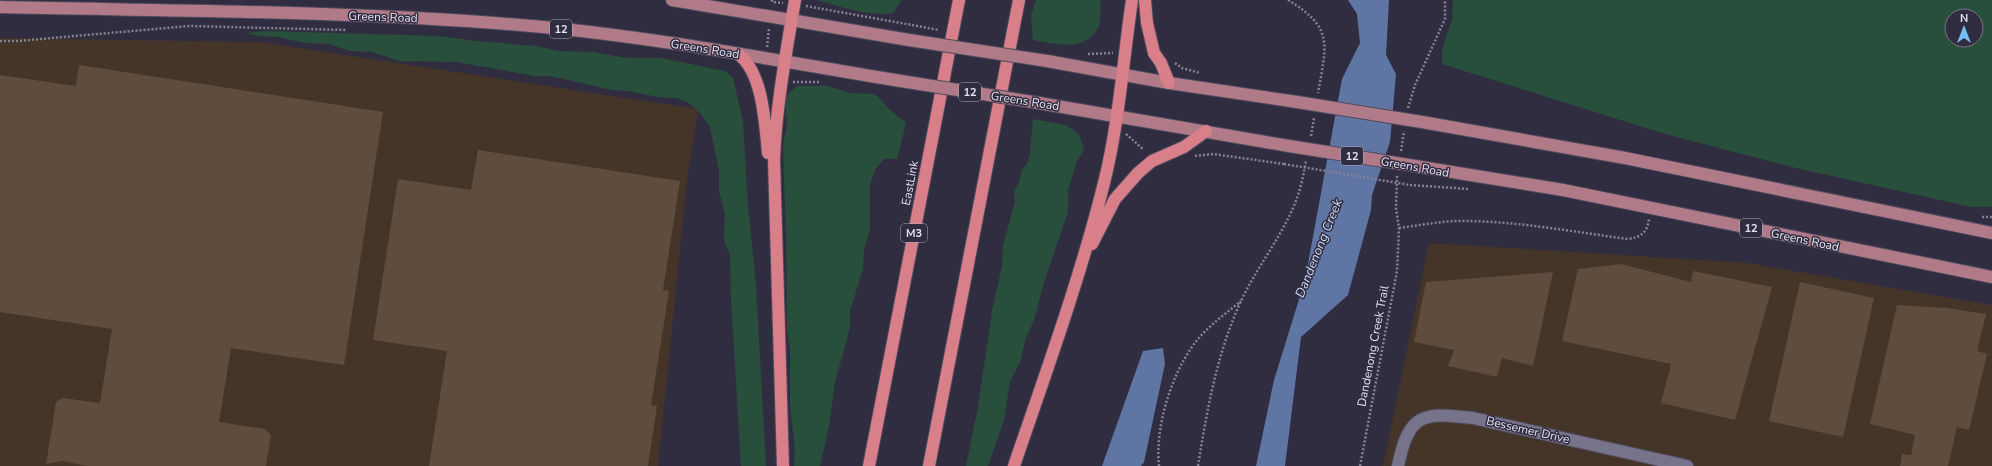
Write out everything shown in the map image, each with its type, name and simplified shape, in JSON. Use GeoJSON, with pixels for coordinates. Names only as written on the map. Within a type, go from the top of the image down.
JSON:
{"type":"FeatureCollection","features":[{"type":"Feature","properties":{"kind":"highway","name":"EastLink"},"geometry":{"type":"LineString","coordinates":[[869,466],[959,0]]}},
{"type":"Feature","properties":{"kind":"highway"},"geometry":{"type":"LineString","coordinates":[[929,466],[1019,0]]}},
{"type":"Feature","properties":{"kind":"highway"},"geometry":{"type":"LineString","coordinates":[[1014,466],[1084,255],[1104,182],[1116,115],[1132,0]]}},
{"type":"Feature","properties":{"kind":"highway"},"geometry":{"type":"LineString","coordinates":[[1145,0],[1150,38],[1154,53],[1161,63],[1169,82]]}},
{"type":"Feature","properties":{"kind":"highway"},"geometry":{"type":"LineString","coordinates":[[783,466],[774,196],[775,126],[794,2]]}},
{"type":"Feature","properties":{"kind":"highway"},"geometry":{"type":"LineString","coordinates":[[738,54],[752,70],[759,92],[774,196]]}},
{"type":"Feature","properties":{"kind":"highway"},"geometry":{"type":"LineString","coordinates":[[1084,255],[1098,235],[1115,199],[1124,187],[1152,161],[1184,147],[1206,132]]}},
{"type":"Feature","properties":{"kind":"main road"},"geometry":{"type":"LineString","coordinates":[[672,0],[909,40],[1422,122],[1625,158],[1992,233]]}},
{"type":"Feature","properties":{"kind":"main road","name":"Greens Road"},"geometry":{"type":"LineString","coordinates":[[0,7],[367,16],[463,21],[608,34],[1116,115],[1289,146],[1563,190],[1992,277]]}},
{"type":"Feature","properties":{"kind":"street","name":"Bessemer Drive"},"geometry":{"type":"LineString","coordinates":[[1398,466],[1402,447],[1412,427],[1428,416],[1444,415],[1473,418],[1687,466]]}},
{"type":"Feature","properties":{"kind":"path"},"geometry":{"type":"LineString","coordinates":[[1288,0],[1310,14],[1318,23],[1323,36],[1325,52],[1318,96]]}},
{"type":"Feature","properties":{"kind":"path"},"geometry":{"type":"LineString","coordinates":[[1445,0],[1445,19]]}},
{"type":"Feature","properties":{"kind":"path"},"geometry":{"type":"LineString","coordinates":[[766,59],[772,1],[794,2],[912,25]]}},
{"type":"Feature","properties":{"kind":"path"},"geometry":{"type":"LineString","coordinates":[[0,41],[18,41],[189,26],[353,30]]}},
{"type":"Feature","properties":{"kind":"path"},"geometry":{"type":"LineString","coordinates":[[781,80],[786,82],[822,82]]}},
{"type":"Feature","properties":{"kind":"path"},"geometry":{"type":"LineString","coordinates":[[1310,142],[1315,115]]}},
{"type":"Feature","properties":{"kind":"path"},"geometry":{"type":"LineString","coordinates":[[1198,466],[1218,365],[1227,336],[1242,300],[1293,208],[1303,177],[1307,156]]}},
{"type":"Feature","properties":{"kind":"path"},"geometry":{"type":"LineString","coordinates":[[1284,164],[1410,185]]}},
{"type":"Feature","properties":{"kind":"path","name":"Dandenong Creek Trail"},"geometry":{"type":"LineString","coordinates":[[1360,466],[1397,271],[1399,228],[1440,222],[1468,221],[1507,223],[1628,239],[1636,238],[1643,234],[1647,229],[1651,207]]}},
{"type":"Feature","properties":{"kind":"path"},"geometry":{"type":"LineString","coordinates":[[1159,466],[1158,447],[1165,406],[1184,361],[1192,346],[1209,328],[1242,300]]}},
{"type":"Feature","properties":{"kind":"shaded area"},"geometry":{"type":"Polygon","coordinates":[[[0,38],[260,42],[698,109],[687,181],[658,466],[0,466],[0,38]]]}},
{"type":"Feature","properties":{"kind":"shaded area"},"geometry":{"type":"Polygon","coordinates":[[[1429,243],[1747,263],[1992,305],[1992,466],[1383,466],[1429,243]]]}},
{"type":"Feature","properties":{"kind":"green space"},"geometry":{"type":"Polygon","coordinates":[[[816,0],[902,0],[893,13],[874,14],[816,0]]]}},
{"type":"Feature","properties":{"kind":"green space"},"geometry":{"type":"Polygon","coordinates":[[[1036,0],[1101,0],[1099,25],[1094,34],[1088,40],[1080,43],[1061,44],[1033,40],[1031,16],[1036,0]]]}},
{"type":"Feature","properties":{"kind":"green space"},"geometry":{"type":"Polygon","coordinates":[[[1453,0],[1992,0],[1992,207],[1972,207],[1800,169],[1665,134],[1442,64],[1442,49],[1452,20],[1453,0]]]}},
{"type":"Feature","properties":{"kind":"green space"},"geometry":{"type":"Polygon","coordinates":[[[266,31],[438,36],[536,46],[559,51],[593,52],[627,58],[661,58],[725,71],[733,78],[743,121],[747,194],[756,285],[766,466],[741,466],[731,299],[730,255],[724,241],[725,214],[719,191],[719,170],[710,127],[701,114],[689,103],[677,98],[658,97],[628,91],[612,90],[550,76],[535,76],[456,62],[399,61],[372,52],[350,51],[329,44],[306,43],[279,37],[258,36],[246,33],[266,31]]]}},
{"type":"Feature","properties":{"kind":"green space"},"geometry":{"type":"Polygon","coordinates":[[[797,86],[827,86],[851,93],[875,94],[890,110],[906,123],[897,159],[884,159],[875,170],[870,184],[870,231],[864,249],[863,269],[850,311],[850,326],[835,382],[829,426],[820,466],[794,466],[795,450],[790,406],[790,348],[787,329],[783,145],[787,126],[785,99],[797,86]]]}},
{"type":"Feature","properties":{"kind":"green space"},"geometry":{"type":"Polygon","coordinates":[[[1033,119],[1066,125],[1079,134],[1084,150],[1076,163],[1068,191],[1068,212],[1044,282],[1034,320],[1025,340],[1021,359],[1010,382],[1004,420],[988,466],[966,466],[978,407],[992,311],[1002,266],[1003,245],[1015,202],[1014,192],[1019,182],[1022,169],[1027,164],[1030,154],[1033,119]]]}},
{"type":"Feature","properties":{"kind":"water","name":"Dandenong Creek"},"geometry":{"type":"Polygon","coordinates":[[[1348,0],[1389,0],[1386,55],[1396,74],[1390,142],[1372,195],[1371,210],[1348,295],[1301,337],[1285,466],[1256,466],[1274,380],[1305,280],[1342,79],[1360,43],[1357,14],[1348,0]]]}},
{"type":"Feature","properties":{"kind":"water"},"geometry":{"type":"Polygon","coordinates":[[[1163,348],[1165,364],[1144,462],[1141,466],[1102,466],[1143,351],[1163,348]]]}},
{"type":"Feature","properties":{"kind":"building"},"geometry":{"type":"Polygon","coordinates":[[[79,65],[383,112],[344,365],[231,348],[219,422],[265,429],[271,435],[266,466],[87,466],[63,461],[46,464],[56,402],[63,398],[100,403],[112,329],[0,312],[0,75],[76,86],[79,65]]]}},
{"type":"Feature","properties":{"kind":"building"},"geometry":{"type":"Polygon","coordinates":[[[478,150],[680,181],[663,290],[669,291],[651,405],[657,406],[648,466],[429,466],[447,351],[373,340],[398,179],[471,190],[478,150]]]}},
{"type":"Feature","properties":{"kind":"building"},"geometry":{"type":"Polygon","coordinates":[[[1621,264],[1691,282],[1693,271],[1772,287],[1735,420],[1661,403],[1671,364],[1562,341],[1578,269],[1621,264]]]}},
{"type":"Feature","properties":{"kind":"building"},"geometry":{"type":"Polygon","coordinates":[[[1553,272],[1533,366],[1502,358],[1497,377],[1448,366],[1454,350],[1414,342],[1426,282],[1553,272]]]}},
{"type":"Feature","properties":{"kind":"building"},"geometry":{"type":"Polygon","coordinates":[[[1800,282],[1874,298],[1843,437],[1769,421],[1800,282]]]}},
{"type":"Feature","properties":{"kind":"building"},"geometry":{"type":"Polygon","coordinates":[[[1897,305],[1947,308],[1986,314],[1977,351],[1987,354],[1969,430],[1957,427],[1948,466],[1900,466],[1902,454],[1911,455],[1915,435],[1870,424],[1897,305]]]}}]}
